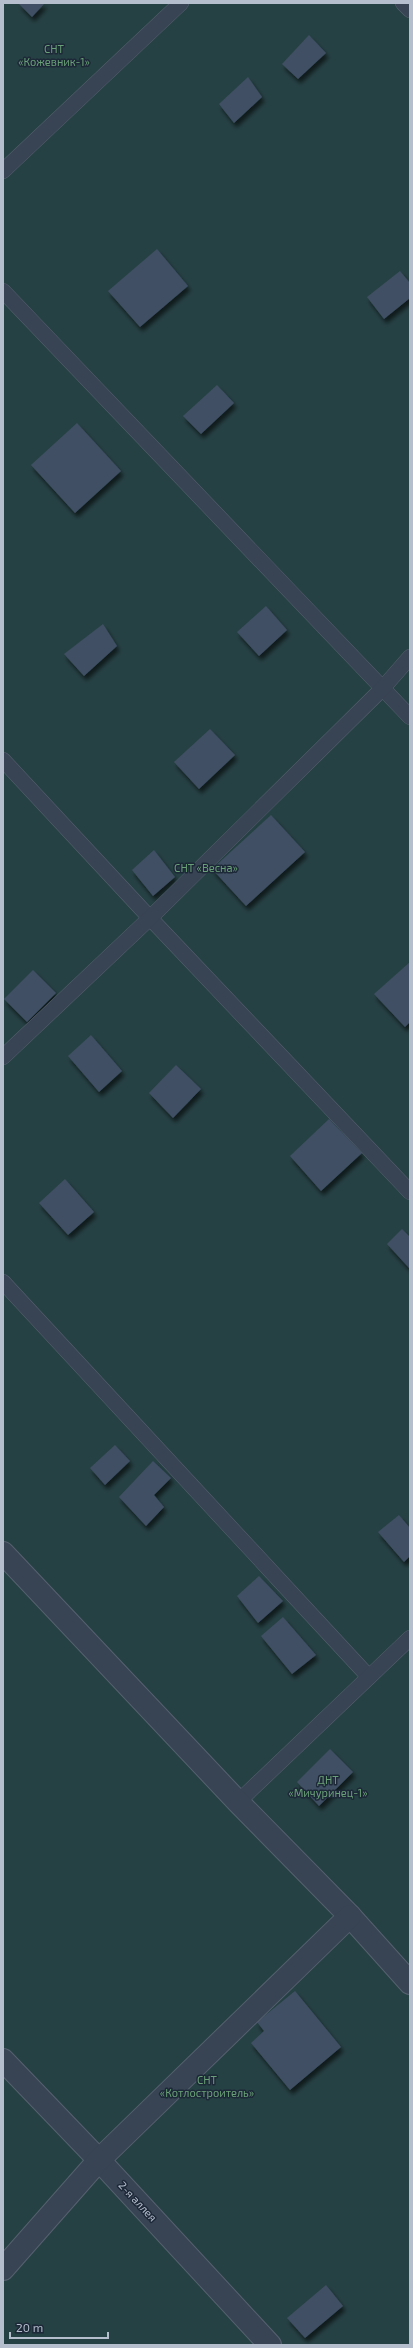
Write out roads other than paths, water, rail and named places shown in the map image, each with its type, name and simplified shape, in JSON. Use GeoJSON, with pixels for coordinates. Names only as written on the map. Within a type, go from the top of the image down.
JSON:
{"type":"FeatureCollection","features":[{"type":"Feature","properties":{"kind":"street"},"geometry":{"type":"LineString","coordinates":[[3,1553],[238,1802],[350,1916],[410,1982]]}},
{"type":"Feature","properties":{"kind":"street"},"geometry":{"type":"LineString","coordinates":[[3,2269],[99,2160],[350,1916]]}},
{"type":"Feature","properties":{"kind":"street","name":"2-я аллея"},"geometry":{"type":"LineString","coordinates":[[3,2060],[99,2160],[270,2345]]}},
{"type":"Feature","properties":{"kind":"lane"},"geometry":{"type":"LineString","coordinates":[[3,171],[181,3]]}},
{"type":"Feature","properties":{"kind":"lane"},"geometry":{"type":"LineString","coordinates":[[403,3],[410,10]]}},
{"type":"Feature","properties":{"kind":"lane"},"geometry":{"type":"LineString","coordinates":[[3,291],[410,717]]}},
{"type":"Feature","properties":{"kind":"lane"},"geometry":{"type":"LineString","coordinates":[[3,1057],[150,918],[382,688],[410,657]]}},
{"type":"Feature","properties":{"kind":"lane"},"geometry":{"type":"LineString","coordinates":[[3,760],[150,918],[410,1192]]}},
{"type":"Feature","properties":{"kind":"lane"},"geometry":{"type":"LineString","coordinates":[[3,1282],[369,1677]]}},
{"type":"Feature","properties":{"kind":"lane"},"geometry":{"type":"LineString","coordinates":[[238,1802],[410,1638]]}},
{"type":"Feature","properties":{"kind":"park label","name":"СНТ «Кожевник-1»"},"geometry":{"type":"Point","coordinates":[54,54]}},
{"type":"Feature","properties":{"kind":"park label","name":"СНТ «Весна»"},"geometry":{"type":"Point","coordinates":[206,867]}},
{"type":"Feature","properties":{"kind":"park label","name":"ДНТ «Мичуринец-1»"},"geometry":{"type":"Point","coordinates":[328,1785]}},
{"type":"Feature","properties":{"kind":"park label","name":"СНТ «Котлостроитель»"},"geometry":{"type":"Point","coordinates":[207,2085]}}]}
